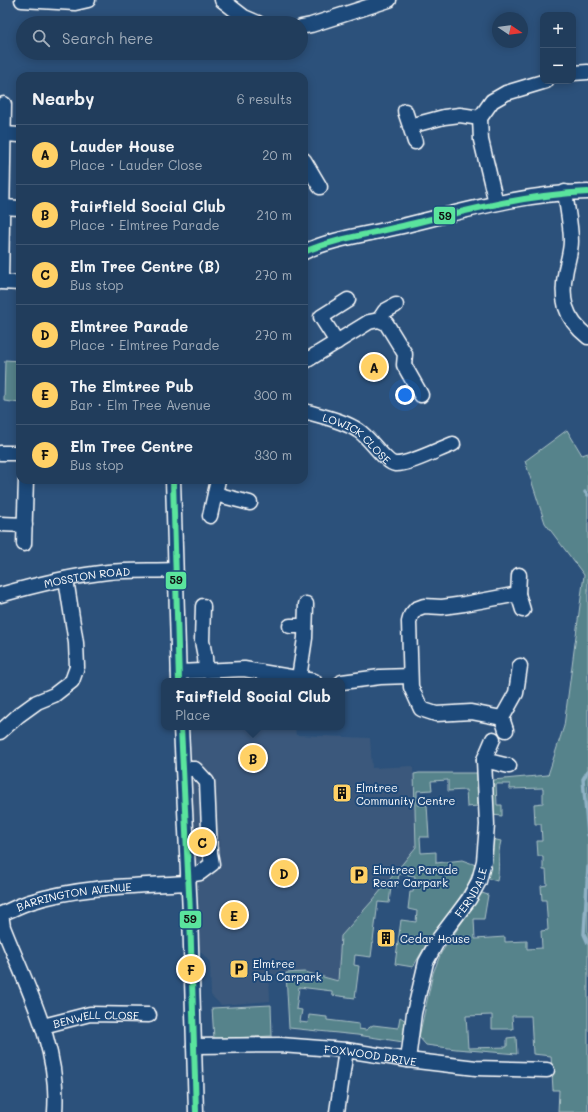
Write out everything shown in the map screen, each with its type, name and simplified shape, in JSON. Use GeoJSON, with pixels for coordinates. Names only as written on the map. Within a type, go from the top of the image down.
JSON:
{"type":"FeatureCollection","features":[{"type":"Feature","properties":{"kind":"street"},"geometry":{"type":"LineString","coordinates":[[22,0],[76,3],[88,0]]}},
{"type":"Feature","properties":{"kind":"street"},"geometry":{"type":"LineString","coordinates":[[222,0],[243,16]]}},
{"type":"Feature","properties":{"kind":"street"},"geometry":{"type":"LineString","coordinates":[[308,26],[389,0]]}},
{"type":"Feature","properties":{"kind":"street"},"geometry":{"type":"LineString","coordinates":[[576,73],[588,72]]}},
{"type":"Feature","properties":{"kind":"street"},"geometry":{"type":"LineString","coordinates":[[496,203],[481,140],[480,118],[492,101],[506,94],[540,83]]}},
{"type":"Feature","properties":{"kind":"street"},"geometry":{"type":"LineString","coordinates":[[4,104],[1,282],[16,283]]}},
{"type":"Feature","properties":{"kind":"street"},"geometry":{"type":"LineString","coordinates":[[405,111],[415,142]]}},
{"type":"Feature","properties":{"kind":"street"},"geometry":{"type":"LineString","coordinates":[[410,126],[444,117],[460,115],[480,118]]}},
{"type":"Feature","properties":{"kind":"street"},"geometry":{"type":"LineString","coordinates":[[4,134],[16,135]]}},
{"type":"Feature","properties":{"kind":"street"},"geometry":{"type":"LineString","coordinates":[[308,167],[320,187]]}},
{"type":"Feature","properties":{"kind":"street"},"geometry":{"type":"LineString","coordinates":[[565,192],[571,241],[564,280],[563,295],[567,312],[573,322],[588,337]]}},
{"type":"Feature","properties":{"kind":"street"},"geometry":{"type":"LineString","coordinates":[[308,250],[346,238],[496,203],[565,192],[588,192]]}},
{"type":"Feature","properties":{"kind":"street"},"geometry":{"type":"LineString","coordinates":[[3,207],[16,208]]}},
{"type":"Feature","properties":{"kind":"street"},"geometry":{"type":"LineString","coordinates":[[337,342],[321,317],[348,300]]}},
{"type":"Feature","properties":{"kind":"street"},"geometry":{"type":"LineString","coordinates":[[379,320],[385,311],[396,305]]}},
{"type":"Feature","properties":{"kind":"street"},"geometry":{"type":"LineString","coordinates":[[308,360],[369,322],[379,320],[386,323],[405,354],[404,365],[421,395]]}},
{"type":"Feature","properties":{"kind":"street","name":"LOWICK CLOSE"},"geometry":{"type":"LineString","coordinates":[[308,412],[359,430],[374,444],[386,459],[393,464],[403,464],[453,444]]}},
{"type":"Feature","properties":{"kind":"street"},"geometry":{"type":"LineString","coordinates":[[0,453],[16,453]]}},
{"type":"Feature","properties":{"kind":"street"},"geometry":{"type":"LineString","coordinates":[[24,544],[26,484]]}},
{"type":"Feature","properties":{"kind":"street"},"geometry":{"type":"LineString","coordinates":[[173,484],[179,676],[206,670],[244,669],[299,678],[305,638],[306,604]]}},
{"type":"Feature","properties":{"kind":"street"},"geometry":{"type":"LineString","coordinates":[[210,516],[217,484]]}},
{"type":"Feature","properties":{"kind":"street"},"geometry":{"type":"LineString","coordinates":[[215,494],[250,503]]}},
{"type":"Feature","properties":{"kind":"street"},"geometry":{"type":"LineString","coordinates":[[0,524],[25,525]]}},
{"type":"Feature","properties":{"kind":"street","name":"MOSSTON ROAD"},"geometry":{"type":"LineString","coordinates":[[0,595],[66,579],[108,572],[175,570]]}},
{"type":"Feature","properties":{"kind":"street"},"geometry":{"type":"LineString","coordinates":[[519,575],[518,594],[523,610]]}},
{"type":"Feature","properties":{"kind":"street"},"geometry":{"type":"LineString","coordinates":[[0,732],[18,715],[37,702],[54,695],[72,682],[77,667],[76,643],[66,579]]}},
{"type":"Feature","properties":{"kind":"street"},"geometry":{"type":"LineString","coordinates":[[518,594],[464,604],[442,607],[424,606],[416,609],[411,615],[409,622],[411,687],[422,709],[436,714],[471,712],[504,724],[516,693],[520,666]]}},
{"type":"Feature","properties":{"kind":"street"},"geometry":{"type":"LineString","coordinates":[[203,606],[202,641],[206,670]]}},
{"type":"Feature","properties":{"kind":"street"},"geometry":{"type":"LineString","coordinates":[[290,626],[305,626]]}},
{"type":"Feature","properties":{"kind":"street"},"geometry":{"type":"LineString","coordinates":[[345,682],[380,677],[410,676]]}},
{"type":"Feature","properties":{"kind":"street"},"geometry":{"type":"LineString","coordinates":[[181,730],[190,913],[196,1112]]}},
{"type":"Feature","properties":{"kind":"street","name":"FERNDALE"},"geometry":{"type":"LineString","coordinates":[[408,1060],[414,1013],[426,962],[438,940],[469,899],[479,881],[484,861],[487,825],[484,760],[493,739]]}},
{"type":"Feature","properties":{"kind":"street"},"geometry":{"type":"LineString","coordinates":[[484,760],[509,766]]}},
{"type":"Feature","properties":{"kind":"street","name":"BARRINGTON AVENUE"},"geometry":{"type":"LineString","coordinates":[[55,1112],[56,1096],[52,1062],[43,1026],[3,927],[1,914],[29,902],[70,892],[103,887],[188,879],[200,873],[212,864],[210,854],[207,782],[195,769],[183,769]]}},
{"type":"Feature","properties":{"kind":"street","name":"BENWELL CLOSE"},"geometry":{"type":"LineString","coordinates":[[43,1026],[90,1014],[149,1015]]}},
{"type":"Feature","properties":{"kind":"street","name":"FOXWOOD DRIVE"},"geometry":{"type":"LineString","coordinates":[[194,1046],[281,1045],[346,1050],[408,1060],[476,1068],[547,1070]]}},
{"type":"Feature","properties":{"kind":"street"},"geometry":{"type":"LineString","coordinates":[[337,1112],[346,1050]]}},
{"type":"Feature","properties":{"kind":"shaded area"},"geometry":{"type":"Polygon","coordinates":[[[190,730],[295,730],[296,735],[370,738],[372,768],[413,766],[416,847],[373,900],[341,936],[338,982],[305,972],[269,975],[270,1001],[221,1005],[211,995],[210,962],[198,949],[190,730]]]}},
{"type":"Feature","properties":{"kind":"green space"},"geometry":{"type":"Polygon","coordinates":[[[5,360],[16,361],[16,402],[4,401],[5,360]]]}},
{"type":"Feature","properties":{"kind":"green space"},"geometry":{"type":"Polygon","coordinates":[[[567,430],[582,455],[588,453],[588,1112],[558,1112],[559,1090],[553,1090],[551,1056],[533,1054],[531,1016],[512,1016],[513,1029],[492,1029],[492,1015],[466,1016],[468,1048],[507,1047],[507,1038],[516,1037],[517,1054],[426,1045],[419,1037],[433,973],[441,953],[482,893],[488,895],[484,919],[474,919],[475,939],[505,937],[505,942],[527,941],[527,949],[542,948],[541,931],[548,930],[546,900],[542,900],[541,886],[547,885],[546,870],[543,870],[543,856],[538,856],[537,841],[542,841],[541,824],[535,824],[534,804],[543,803],[543,788],[510,789],[510,784],[496,784],[497,805],[502,805],[502,816],[492,815],[493,780],[548,775],[564,726],[584,575],[545,523],[525,461],[567,430]]]}},
{"type":"Feature","properties":{"kind":"green space"},"geometry":{"type":"Polygon","coordinates":[[[477,773],[478,806],[467,807],[466,790],[448,791],[448,780],[431,781],[432,790],[417,791],[417,805],[427,805],[429,837],[420,837],[421,853],[436,852],[436,863],[462,860],[476,865],[468,884],[451,911],[430,938],[413,967],[395,964],[401,920],[416,922],[417,911],[408,909],[410,892],[413,892],[415,876],[399,874],[397,887],[391,887],[389,903],[378,902],[371,957],[355,955],[354,965],[359,966],[355,998],[332,995],[332,991],[299,987],[296,1009],[302,1010],[300,1022],[308,1023],[309,1015],[327,1017],[327,1020],[359,1024],[359,1029],[366,1030],[373,1025],[398,1028],[400,1017],[412,1025],[410,1043],[357,1035],[289,1028],[286,973],[305,972],[338,981],[341,936],[373,900],[416,847],[414,774],[477,773]]]}},
{"type":"Feature","properties":{"kind":"green space"},"geometry":{"type":"Polygon","coordinates":[[[492,839],[501,841],[497,881],[487,878],[492,856],[492,839]]]}},
{"type":"Feature","properties":{"kind":"green space"},"geometry":{"type":"Polygon","coordinates":[[[271,1005],[272,1036],[214,1039],[212,1008],[271,1005]]]}},
{"type":"Feature","properties":{"kind":"waterway"},"geometry":{"type":"LineString","coordinates":[[585,492],[588,495]]}},
{"type":"Feature","properties":{"kind":"waterway"},"geometry":{"type":"LineString","coordinates":[[588,771],[583,779],[588,835]]}},
{"type":"Feature","properties":{"kind":"waterway"},"geometry":{"type":"LineString","coordinates":[[588,867],[584,934],[588,943]]}},
{"type":"Feature","properties":{"kind":"transit line","name":"59"},"geometry":{"type":"LineString","coordinates":[[308,251],[338,240],[492,205],[516,200],[588,192]]}},
{"type":"Feature","properties":{"kind":"transit line","name":"59"},"geometry":{"type":"LineString","coordinates":[[173,484],[179,678]]}},
{"type":"Feature","properties":{"kind":"transit line","name":"59"},"geometry":{"type":"LineString","coordinates":[[181,730],[190,913],[196,1112]]}},
{"type":"Feature","properties":{"kind":"place","name":"Lauder House"},"geometry":{"type":"Point","coordinates":[374,367]}},
{"type":"Feature","properties":{"kind":"place","name":"Fairfield Social Club"},"geometry":{"type":"Point","coordinates":[253,758]}},
{"type":"Feature","properties":{"kind":"place","name":"Elmtree Community Centre"},"geometry":{"type":"Point","coordinates":[342,793]}},
{"type":"Feature","properties":{"kind":"place","name":"Elm Tree Centre (B)"},"geometry":{"type":"Point","coordinates":[202,842]}},
{"type":"Feature","properties":{"kind":"place","name":"Elmtree Parade"},"geometry":{"type":"Point","coordinates":[284,873]}},
{"type":"Feature","properties":{"kind":"place","name":"Elmtree Parade Rear Carpark"},"geometry":{"type":"Point","coordinates":[359,875]}},
{"type":"Feature","properties":{"kind":"place","name":"The Elmtree Pub"},"geometry":{"type":"Point","coordinates":[234,915]}},
{"type":"Feature","properties":{"kind":"place","name":"Cedar House"},"geometry":{"type":"Point","coordinates":[386,938]}},
{"type":"Feature","properties":{"kind":"place","name":"Elm Tree Centre"},"geometry":{"type":"Point","coordinates":[191,969]}},
{"type":"Feature","properties":{"kind":"place","name":"Elmtree Pub Carpark"},"geometry":{"type":"Point","coordinates":[239,969]}}]}
